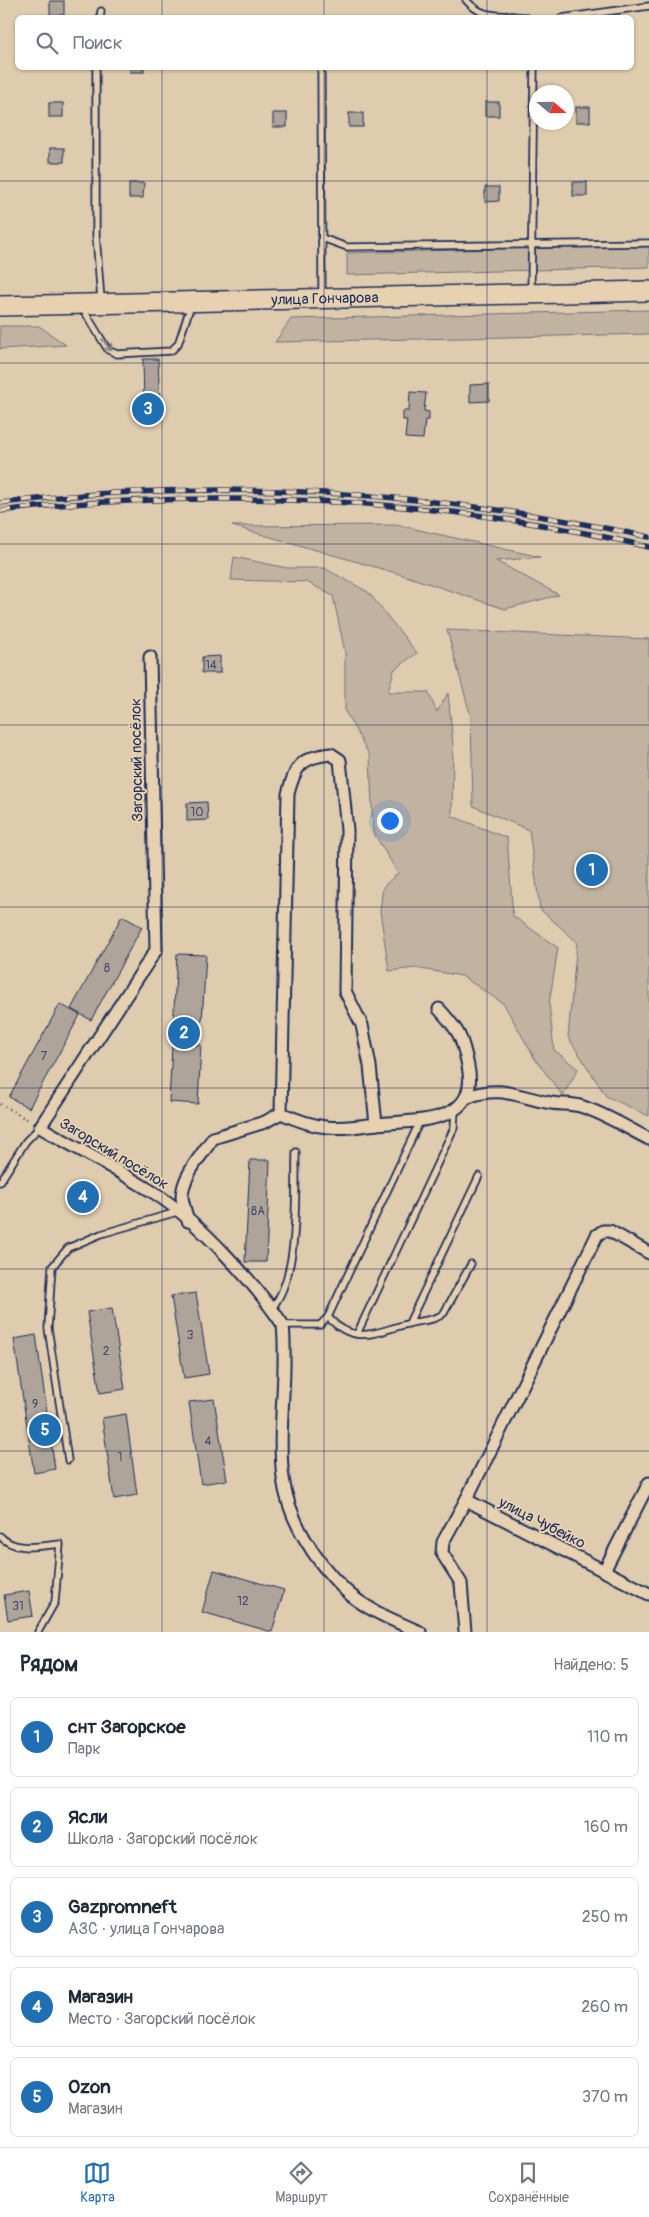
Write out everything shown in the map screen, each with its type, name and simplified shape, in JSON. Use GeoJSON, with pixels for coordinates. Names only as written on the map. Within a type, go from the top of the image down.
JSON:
{"type":"FeatureCollection","features":[{"type":"Feature","properties":{"kind":"main road","name":"улица Гончарова"},"geometry":{"type":"LineString","coordinates":[[0,306],[649,291]]}},
{"type":"Feature","properties":{"kind":"street","name":"Загорский посёлок"},"geometry":{"type":"LineString","coordinates":[[150,657],[156,950],[40,1127],[157,1195],[178,1212],[216,1245],[272,1308],[283,1325]]}},
{"type":"Feature","properties":{"kind":"street"},"geometry":{"type":"LineString","coordinates":[[281,1113],[288,794],[292,778],[298,766],[308,757],[331,754],[340,760],[347,830],[345,991],[362,1025],[370,1066],[376,1124]]}},
{"type":"Feature","properties":{"kind":"street"},"geometry":{"type":"LineString","coordinates":[[281,1113],[314,1126],[341,1130],[448,1114],[462,1105],[468,1097],[471,1080],[459,1032],[438,1009]]}},
{"type":"Feature","properties":{"kind":"street"},"geometry":{"type":"LineString","coordinates":[[468,1097],[484,1090],[503,1091],[546,1102],[579,1106],[597,1113],[649,1140]]}},
{"type":"Feature","properties":{"kind":"street"},"geometry":{"type":"LineString","coordinates":[[188,1221],[182,1198],[184,1186],[189,1174],[213,1138],[265,1122],[281,1113]]}},
{"type":"Feature","properties":{"kind":"street"},"geometry":{"type":"LineString","coordinates":[[465,1632],[461,1583],[442,1553],[443,1542],[466,1500],[597,1235],[603,1231],[610,1231],[649,1253]]}},
{"type":"Feature","properties":{"kind":"street"},"geometry":{"type":"LineString","coordinates":[[283,1325],[283,1477],[295,1522],[323,1564],[345,1590],[391,1619],[420,1632]]}},
{"type":"Feature","properties":{"kind":"street"},"geometry":{"type":"LineString","coordinates":[[604,1571],[649,1483]]}},
{"type":"Feature","properties":{"kind":"street","name":"улица Чубейко"},"geometry":{"type":"LineString","coordinates":[[466,1500],[649,1594]]}},
{"type":"Feature","properties":{"kind":"lane"},"geometry":{"type":"LineString","coordinates":[[466,0],[473,8],[488,15]]}},
{"type":"Feature","properties":{"kind":"lane"},"geometry":{"type":"LineString","coordinates":[[583,15],[649,6]]}},
{"type":"Feature","properties":{"kind":"lane"},"geometry":{"type":"LineString","coordinates":[[96,70],[96,235],[101,303]]}},
{"type":"Feature","properties":{"kind":"lane"},"geometry":{"type":"LineString","coordinates":[[321,70],[322,299]]}},
{"type":"Feature","properties":{"kind":"lane"},"geometry":{"type":"LineString","coordinates":[[531,294],[534,70]]}},
{"type":"Feature","properties":{"kind":"lane"},"geometry":{"type":"LineString","coordinates":[[322,238],[347,247],[649,243]]}},
{"type":"Feature","properties":{"kind":"lane"},"geometry":{"type":"LineString","coordinates":[[81,305],[108,350],[118,354],[171,351],[178,344],[191,303]]}},
{"type":"Feature","properties":{"kind":"lane"},"geometry":{"type":"LineString","coordinates":[[356,1334],[454,1128],[455,1109]]}},
{"type":"Feature","properties":{"kind":"lane"},"geometry":{"type":"LineString","coordinates":[[283,1325],[320,1325],[328,1317],[421,1119]]}},
{"type":"Feature","properties":{"kind":"lane"},"geometry":{"type":"LineString","coordinates":[[0,1182],[26,1141],[40,1127]]}},
{"type":"Feature","properties":{"kind":"lane"},"geometry":{"type":"LineString","coordinates":[[272,1308],[278,1301],[285,1285],[294,1238],[296,1152]]}},
{"type":"Feature","properties":{"kind":"lane"},"geometry":{"type":"LineString","coordinates":[[409,1323],[479,1176]]}},
{"type":"Feature","properties":{"kind":"lane"},"geometry":{"type":"LineString","coordinates":[[68,1460],[48,1328],[52,1267],[68,1248],[101,1234],[178,1212]]}},
{"type":"Feature","properties":{"kind":"lane"},"geometry":{"type":"LineString","coordinates":[[328,1317],[335,1325],[356,1334],[378,1334],[409,1323],[438,1319],[444,1313],[471,1264]]}},
{"type":"Feature","properties":{"kind":"lane"},"geometry":{"type":"LineString","coordinates":[[0,1536],[6,1543],[18,1546],[60,1544],[56,1602],[38,1632]]}},
{"type":"Feature","properties":{"kind":"path"},"geometry":{"type":"LineString","coordinates":[[0,1104],[40,1127]]}},
{"type":"Feature","properties":{"kind":"shaded area"},"geometry":{"type":"Polygon","coordinates":[[[649,245],[649,267],[347,275],[347,253],[649,245]]]}},
{"type":"Feature","properties":{"kind":"shaded area"},"geometry":{"type":"Polygon","coordinates":[[[649,310],[649,334],[275,342],[291,319],[649,310]]]}},
{"type":"Feature","properties":{"kind":"shaded area"},"geometry":{"type":"Polygon","coordinates":[[[0,326],[39,326],[66,345],[0,349],[0,326]]]}},
{"type":"Feature","properties":{"kind":"shaded area"},"geometry":{"type":"Polygon","coordinates":[[[397,525],[540,557],[496,561],[559,595],[505,609],[403,575],[232,526],[397,525]]]}},
{"type":"Feature","properties":{"kind":"shaded area"},"geometry":{"type":"Polygon","coordinates":[[[234,557],[287,568],[324,568],[368,592],[417,653],[394,670],[388,692],[428,692],[437,712],[448,693],[453,745],[452,816],[507,838],[513,916],[558,948],[549,1004],[554,1050],[578,1069],[563,1096],[535,1059],[504,1004],[462,976],[415,968],[389,971],[380,911],[383,887],[398,873],[373,832],[370,756],[345,711],[345,652],[333,596],[307,582],[231,580],[234,557]]]}},
{"type":"Feature","properties":{"kind":"shaded area"},"geometry":{"type":"Polygon","coordinates":[[[447,630],[649,639],[649,1116],[606,1096],[568,1037],[577,942],[540,909],[529,830],[473,806],[471,717],[447,630]]]}},
{"type":"Feature","properties":{"kind":"building"},"geometry":{"type":"Polygon","coordinates":[[[50,1],[64,1],[64,15],[50,15],[50,1]]]}},
{"type":"Feature","properties":{"kind":"building"},"geometry":{"type":"Polygon","coordinates":[[[130,70],[144,70],[144,72],[130,72],[130,70]]]}},
{"type":"Feature","properties":{"kind":"building"},"geometry":{"type":"Polygon","coordinates":[[[485,102],[499,102],[499,116],[485,116],[485,102]]]}},
{"type":"Feature","properties":{"kind":"building"},"geometry":{"type":"Polygon","coordinates":[[[49,103],[63,103],[63,117],[49,117],[49,103]]]}},
{"type":"Feature","properties":{"kind":"building"},"geometry":{"type":"Polygon","coordinates":[[[576,107],[590,107],[590,122],[576,122],[576,107]]]}},
{"type":"Feature","properties":{"kind":"building"},"geometry":{"type":"Polygon","coordinates":[[[273,113],[287,113],[287,127],[273,127],[273,113]]]}},
{"type":"Feature","properties":{"kind":"building"},"geometry":{"type":"Polygon","coordinates":[[[349,113],[363,113],[363,127],[349,127],[349,113]]]}},
{"type":"Feature","properties":{"kind":"building"},"geometry":{"type":"Polygon","coordinates":[[[50,148],[64,148],[64,162],[50,162],[50,148]]]}},
{"type":"Feature","properties":{"kind":"building"},"geometry":{"type":"Polygon","coordinates":[[[573,182],[587,182],[587,196],[573,196],[573,182]]]}},
{"type":"Feature","properties":{"kind":"building"},"geometry":{"type":"Polygon","coordinates":[[[129,183],[144,183],[143,198],[129,198],[129,183]]]}},
{"type":"Feature","properties":{"kind":"building"},"geometry":{"type":"Polygon","coordinates":[[[485,187],[499,187],[499,201],[485,202],[485,187]]]}},
{"type":"Feature","properties":{"kind":"building"},"geometry":{"type":"Polygon","coordinates":[[[143,359],[158,359],[160,405],[144,405],[143,359]]]}},
{"type":"Feature","properties":{"kind":"building"},"geometry":{"type":"Polygon","coordinates":[[[489,384],[489,401],[470,402],[470,385],[489,384]]]}},
{"type":"Feature","properties":{"kind":"building"},"geometry":{"type":"Polygon","coordinates":[[[410,392],[426,393],[424,411],[429,412],[429,420],[425,420],[423,439],[405,438],[407,420],[403,420],[403,411],[409,411],[410,392]]]}},
{"type":"Feature","properties":{"kind":"building"},"geometry":{"type":"Polygon","coordinates":[[[144,405],[160,405],[160,420],[144,420],[144,405]]]}},
{"type":"Feature","properties":{"kind":"building"},"geometry":{"type":"Polygon","coordinates":[[[220,656],[220,673],[202,673],[202,657],[220,656]]]}},
{"type":"Feature","properties":{"kind":"building"},"geometry":{"type":"Polygon","coordinates":[[[207,802],[208,820],[187,821],[187,803],[207,802]]]}},
{"type":"Feature","properties":{"kind":"building"},"geometry":{"type":"Polygon","coordinates":[[[122,916],[142,927],[91,1020],[71,1009],[122,916]]]}},
{"type":"Feature","properties":{"kind":"building"},"geometry":{"type":"Polygon","coordinates":[[[177,954],[206,955],[202,1021],[196,1020],[195,1045],[201,1045],[198,1104],[169,1102],[177,954]]]}},
{"type":"Feature","properties":{"kind":"building"},"geometry":{"type":"Polygon","coordinates":[[[60,1004],[80,1015],[29,1108],[9,1097],[60,1004]]]}},
{"type":"Feature","properties":{"kind":"building"},"geometry":{"type":"Polygon","coordinates":[[[250,1160],[270,1160],[266,1262],[245,1262],[250,1160]]]}},
{"type":"Feature","properties":{"kind":"building"},"geometry":{"type":"Polygon","coordinates":[[[77,1184],[97,1195],[89,1210],[69,1200],[77,1184]]]}},
{"type":"Feature","properties":{"kind":"building"},"geometry":{"type":"Polygon","coordinates":[[[196,1293],[209,1374],[184,1378],[171,1296],[196,1293]]]}},
{"type":"Feature","properties":{"kind":"building"},"geometry":{"type":"Polygon","coordinates":[[[112,1308],[125,1389],[100,1393],[87,1312],[112,1308]]]}},
{"type":"Feature","properties":{"kind":"building"},"geometry":{"type":"Polygon","coordinates":[[[36,1335],[55,1469],[34,1473],[14,1339],[36,1335]]]}},
{"type":"Feature","properties":{"kind":"building"},"geometry":{"type":"Polygon","coordinates":[[[214,1399],[227,1480],[201,1484],[189,1402],[214,1399]]]}},
{"type":"Feature","properties":{"kind":"building"},"geometry":{"type":"Polygon","coordinates":[[[126,1414],[137,1495],[114,1499],[102,1418],[126,1414]]]}},
{"type":"Feature","properties":{"kind":"building"},"geometry":{"type":"Polygon","coordinates":[[[214,1570],[284,1590],[272,1632],[202,1612],[214,1570]]]}},
{"type":"Feature","properties":{"kind":"building"},"geometry":{"type":"Polygon","coordinates":[[[29,1591],[33,1616],[8,1620],[4,1595],[29,1591]]]}},
{"type":"Feature","properties":{"kind":"railway"},"geometry":{"type":"LineString","coordinates":[[0,503],[81,495],[163,491],[245,490],[326,493],[407,499],[488,509],[569,521],[649,537]]}},
{"type":"Feature","properties":{"kind":"railway"},"geometry":{"type":"LineString","coordinates":[[0,511],[58,505],[154,500],[216,499],[341,502],[403,507],[527,522],[649,547]]}},
{"type":"Feature","properties":{"kind":"place","name":"Gazpromneft"},"geometry":{"type":"Point","coordinates":[148,409]}},
{"type":"Feature","properties":{"kind":"place","name":"снт Загорское"},"geometry":{"type":"Point","coordinates":[592,870]}},
{"type":"Feature","properties":{"kind":"place","name":"Ясли"},"geometry":{"type":"Point","coordinates":[184,1033]}},
{"type":"Feature","properties":{"kind":"place","name":"Магазин"},"geometry":{"type":"Point","coordinates":[83,1197]}},
{"type":"Feature","properties":{"kind":"place","name":"Ozon"},"geometry":{"type":"Point","coordinates":[45,1430]}}]}
